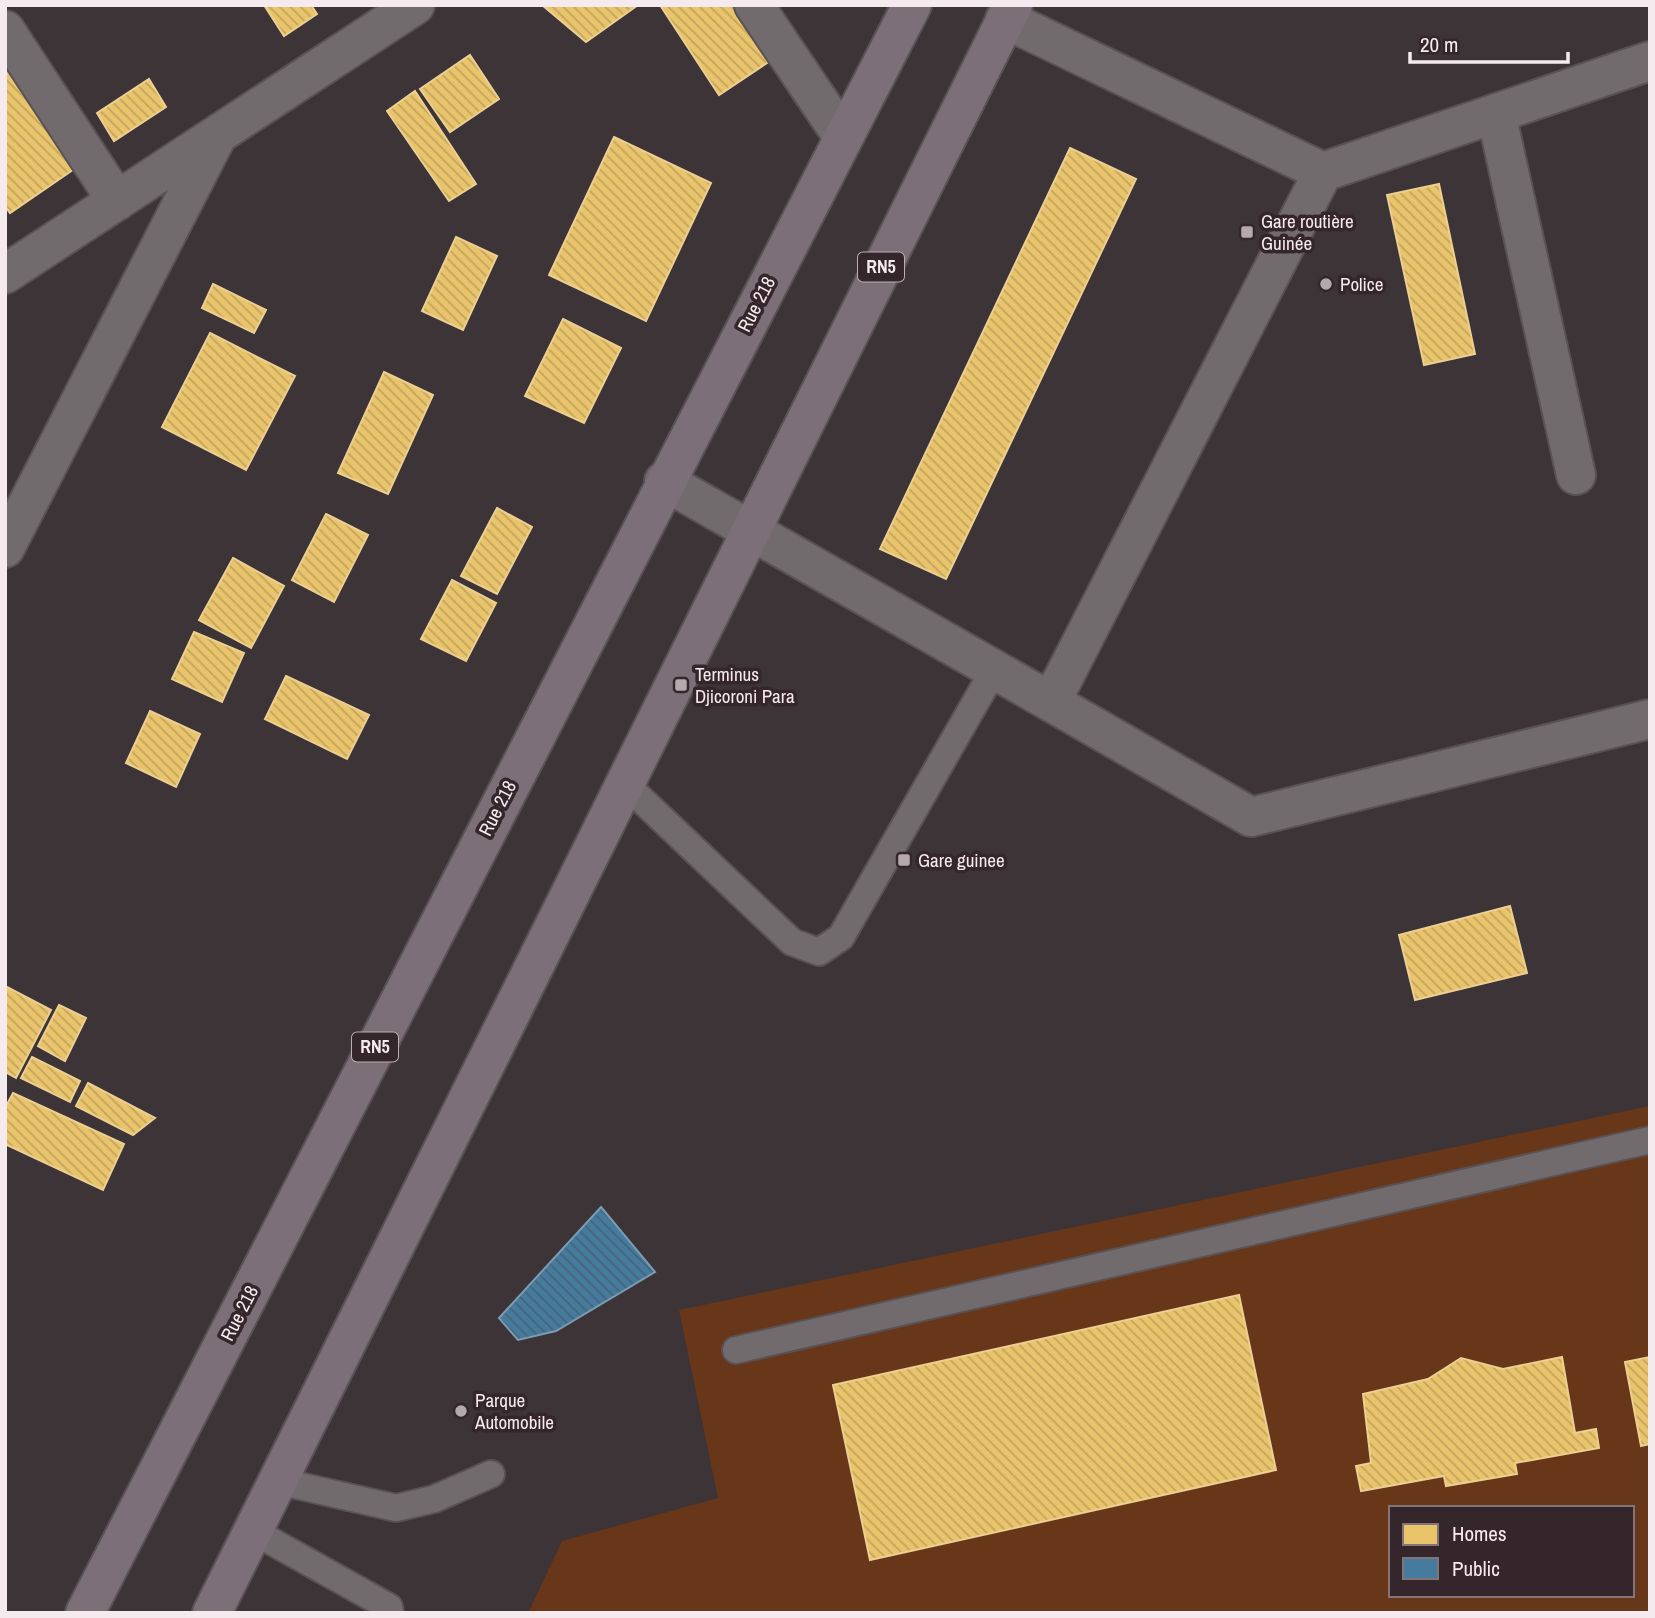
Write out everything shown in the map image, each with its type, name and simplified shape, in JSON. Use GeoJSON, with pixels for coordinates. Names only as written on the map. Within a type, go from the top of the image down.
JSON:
{"type":"FeatureCollection","features":[{"type":"Feature","properties":{"kind":"highway","name":"Rue 218"},"geometry":{"type":"LineString","coordinates":[[85,1613],[664,481],[912,5]]}},
{"type":"Feature","properties":{"kind":"highway","name":"RN5"},"geometry":{"type":"LineString","coordinates":[[212,1613],[1009,12]]}},
{"type":"Feature","properties":{"kind":"street"},"geometry":{"type":"LineString","coordinates":[[5,274],[415,5]]}},
{"type":"Feature","properties":{"kind":"street"},"geometry":{"type":"LineString","coordinates":[[754,5],[842,137]]}},
{"type":"Feature","properties":{"kind":"street"},"geometry":{"type":"LineString","coordinates":[[1009,12],[1323,172]]}},
{"type":"Feature","properties":{"kind":"street"},"geometry":{"type":"LineString","coordinates":[[5,30],[117,201]]}},
{"type":"Feature","properties":{"kind":"street"},"geometry":{"type":"LineString","coordinates":[[1051,702],[1323,172],[1650,61]]}},
{"type":"Feature","properties":{"kind":"street"},"geometry":{"type":"LineString","coordinates":[[1496,114],[1576,475]]}},
{"type":"Feature","properties":{"kind":"street"},"geometry":{"type":"LineString","coordinates":[[5,548],[218,134]]}},
{"type":"Feature","properties":{"kind":"street"},"geometry":{"type":"LineString","coordinates":[[664,481],[1251,817],[1650,719]]}},
{"type":"Feature","properties":{"kind":"lane"},"geometry":{"type":"LineString","coordinates":[[624,783],[792,942],[819,952],[841,937],[994,670]]}},
{"type":"Feature","properties":{"kind":"lane"},"geometry":{"type":"LineString","coordinates":[[736,1350],[1650,1140]]}},
{"type":"Feature","properties":{"kind":"lane"},"geometry":{"type":"LineString","coordinates":[[278,1481],[396,1508],[434,1499],[491,1474]]}},
{"type":"Feature","properties":{"kind":"lane"},"geometry":{"type":"LineString","coordinates":[[253,1531],[388,1607],[390,1613]]}},
{"type":"Feature","properties":{"kind":"shaded area"},"geometry":{"type":"Polygon","coordinates":[[[1650,1106],[1650,1613],[528,1613],[562,1541],[718,1498],[679,1310],[1650,1106]]]}},
{"type":"Feature","properties":{"kind":"building: Homes"},"geometry":{"type":"Polygon","coordinates":[[[264,5],[311,5],[317,14],[284,36],[264,5]]]}},
{"type":"Feature","properties":{"kind":"building: Homes"},"geometry":{"type":"Polygon","coordinates":[[[542,5],[638,5],[586,42],[542,5]]]}},
{"type":"Feature","properties":{"kind":"building: Homes"},"geometry":{"type":"Polygon","coordinates":[[[660,5],[738,5],[773,59],[719,95],[660,5]]]}},
{"type":"Feature","properties":{"kind":"building: Homes"},"geometry":{"type":"Polygon","coordinates":[[[5,55],[80,165],[10,213],[5,206],[5,55]]]}},
{"type":"Feature","properties":{"kind":"building: Homes"},"geometry":{"type":"Polygon","coordinates":[[[470,55],[499,99],[450,132],[420,89],[470,55]]]}},
{"type":"Feature","properties":{"kind":"building: Homes"},"geometry":{"type":"Polygon","coordinates":[[[149,79],[166,107],[114,141],[97,113],[149,79]]]}},
{"type":"Feature","properties":{"kind":"building: Homes"},"geometry":{"type":"Polygon","coordinates":[[[415,91],[476,184],[449,201],[387,111],[415,91]]]}},
{"type":"Feature","properties":{"kind":"building: Homes"},"geometry":{"type":"Polygon","coordinates":[[[614,137],[711,183],[646,321],[549,275],[614,137]]]}},
{"type":"Feature","properties":{"kind":"building: Homes"},"geometry":{"type":"Polygon","coordinates":[[[1070,148],[1136,179],[946,579],[880,549],[1070,148]]]}},
{"type":"Feature","properties":{"kind":"building: Homes"},"geometry":{"type":"Polygon","coordinates":[[[1439,184],[1475,354],[1424,365],[1387,195],[1439,184]]]}},
{"type":"Feature","properties":{"kind":"building: Homes"},"geometry":{"type":"Polygon","coordinates":[[[456,237],[497,256],[463,330],[422,311],[456,237]]]}},
{"type":"Feature","properties":{"kind":"building: Homes"},"geometry":{"type":"Polygon","coordinates":[[[213,284],[266,310],[254,333],[202,308],[213,284]]]}},
{"type":"Feature","properties":{"kind":"building: Homes"},"geometry":{"type":"Polygon","coordinates":[[[563,319],[621,348],[584,423],[525,396],[563,319]]]}},
{"type":"Feature","properties":{"kind":"building: Homes"},"geometry":{"type":"Polygon","coordinates":[[[210,333],[295,376],[246,470],[162,427],[210,333]]]}},
{"type":"Feature","properties":{"kind":"building: Homes"},"geometry":{"type":"Polygon","coordinates":[[[384,372],[433,395],[388,494],[338,473],[384,372]]]}},
{"type":"Feature","properties":{"kind":"building: Homes"},"geometry":{"type":"Polygon","coordinates":[[[497,508],[532,527],[497,594],[461,576],[497,508]]]}},
{"type":"Feature","properties":{"kind":"building: Homes"},"geometry":{"type":"Polygon","coordinates":[[[326,514],[368,535],[334,602],[292,580],[326,514]]]}},
{"type":"Feature","properties":{"kind":"building: Homes"},"geometry":{"type":"Polygon","coordinates":[[[233,558],[284,586],[251,648],[199,620],[233,558]]]}},
{"type":"Feature","properties":{"kind":"building: Homes"},"geometry":{"type":"Polygon","coordinates":[[[452,580],[496,603],[466,661],[421,639],[452,580]]]}},
{"type":"Feature","properties":{"kind":"building: Homes"},"geometry":{"type":"Polygon","coordinates":[[[194,632],[244,653],[222,702],[172,679],[194,632]]]}},
{"type":"Feature","properties":{"kind":"building: Homes"},"geometry":{"type":"Polygon","coordinates":[[[286,676],[369,715],[347,759],[265,719],[286,676]]]}},
{"type":"Feature","properties":{"kind":"building: Homes"},"geometry":{"type":"Polygon","coordinates":[[[150,711],[200,734],[176,787],[126,763],[150,711]]]}},
{"type":"Feature","properties":{"kind":"building: Homes"},"geometry":{"type":"Polygon","coordinates":[[[1510,906],[1527,973],[1415,1000],[1399,935],[1510,906]]]}},
{"type":"Feature","properties":{"kind":"building: Homes"},"geometry":{"type":"Polygon","coordinates":[[[5,986],[51,1010],[16,1078],[5,1072],[5,986]]]}},
{"type":"Feature","properties":{"kind":"building: Homes"},"geometry":{"type":"Polygon","coordinates":[[[59,1005],[86,1018],[65,1061],[38,1046],[59,1005]]]}},
{"type":"Feature","properties":{"kind":"building: Homes"},"geometry":{"type":"Polygon","coordinates":[[[32,1057],[80,1081],[70,1102],[21,1078],[32,1057]]]}},
{"type":"Feature","properties":{"kind":"building: Homes"},"geometry":{"type":"Polygon","coordinates":[[[88,1083],[155,1118],[133,1135],[76,1106],[88,1083]]]}},
{"type":"Feature","properties":{"kind":"building: Homes"},"geometry":{"type":"Polygon","coordinates":[[[13,1093],[124,1144],[103,1190],[5,1144],[5,1108],[13,1093]]]}},
{"type":"Feature","properties":{"kind":"building: Homes"},"geometry":{"type":"Polygon","coordinates":[[[1239,1295],[1276,1470],[870,1560],[833,1385],[1239,1295]]]}},
{"type":"Feature","properties":{"kind":"building: Homes"},"geometry":{"type":"Polygon","coordinates":[[[1562,1357],[1575,1433],[1596,1429],[1599,1448],[1515,1463],[1517,1474],[1446,1486],[1444,1476],[1361,1491],[1356,1466],[1371,1463],[1363,1394],[1428,1379],[1461,1358],[1503,1369],[1562,1357]]]}},
{"type":"Feature","properties":{"kind":"building: Homes"},"geometry":{"type":"Polygon","coordinates":[[[1650,1357],[1650,1444],[1641,1446],[1625,1362],[1650,1357]]]}},
{"type":"Feature","properties":{"kind":"building: Public"},"geometry":{"type":"Polygon","coordinates":[[[601,1207],[655,1272],[556,1331],[518,1340],[499,1318],[601,1207]]]}},
{"type":"Feature","properties":{"kind":"place","name":"Gare routière Guinée"},"geometry":{"type":"Point","coordinates":[1247,232]}},
{"type":"Feature","properties":{"kind":"place","name":"Police"},"geometry":{"type":"Point","coordinates":[1326,284]}},
{"type":"Feature","properties":{"kind":"place","name":"Terminus Djicoroni Para"},"geometry":{"type":"Point","coordinates":[681,685]}},
{"type":"Feature","properties":{"kind":"place","name":"Gare guinee"},"geometry":{"type":"Point","coordinates":[904,860]}},
{"type":"Feature","properties":{"kind":"place","name":"Parque Automobile"},"geometry":{"type":"Point","coordinates":[461,1411]}}]}
